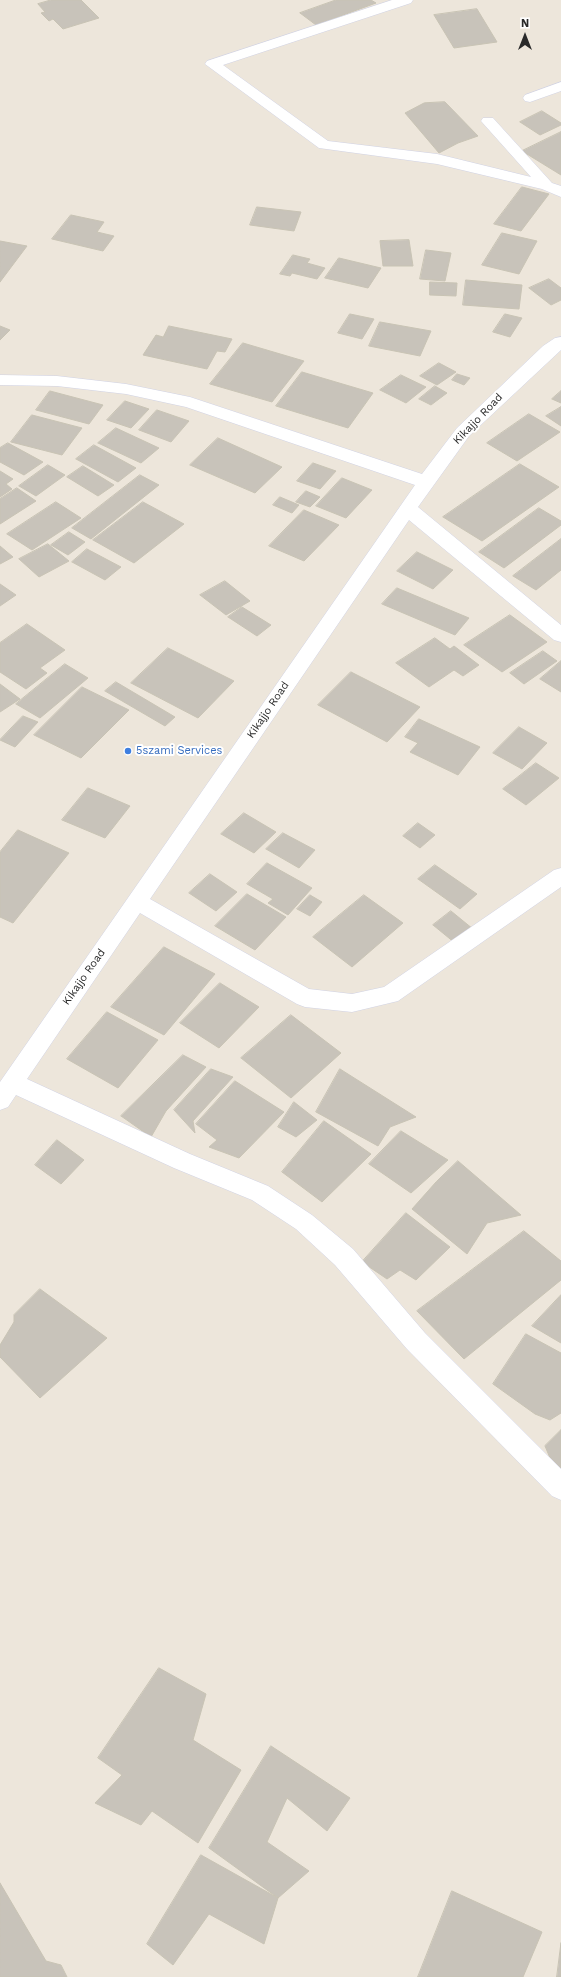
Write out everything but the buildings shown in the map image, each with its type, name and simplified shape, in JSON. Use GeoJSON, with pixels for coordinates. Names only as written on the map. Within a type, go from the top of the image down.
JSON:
{"type":"FeatureCollection","features":[{"type":"Feature","properties":{"kind":"street"},"geometry":{"type":"LineString","coordinates":[[406,0],[212,64],[324,145],[438,159],[554,189]]}},
{"type":"Feature","properties":{"kind":"street"},"geometry":{"type":"LineString","coordinates":[[530,98],[561,86]]}},
{"type":"Feature","properties":{"kind":"street"},"geometry":{"type":"LineString","coordinates":[[488,121],[554,189]]}},
{"type":"Feature","properties":{"kind":"street","name":"Kikajjo Road"},"geometry":{"type":"LineString","coordinates":[[6,1092],[407,508],[463,432],[549,350],[561,342]]}},
{"type":"Feature","properties":{"kind":"street"},"geometry":{"type":"LineString","coordinates":[[0,380],[57,381],[126,389],[190,402],[426,482]]}},
{"type":"Feature","properties":{"kind":"street"},"geometry":{"type":"LineString","coordinates":[[407,508],[561,635]]}},
{"type":"Feature","properties":{"kind":"street"},"geometry":{"type":"LineString","coordinates":[[137,901],[305,998],[352,1003],[390,995],[561,876]]}},
{"type":"Feature","properties":{"kind":"street"},"geometry":{"type":"LineString","coordinates":[[6,1092],[260,1193],[304,1222],[344,1257],[416,1341],[561,1487]]}},
{"type":"Feature","properties":{"kind":"place","name":"5szami Services"},"geometry":{"type":"Point","coordinates":[128,751]}}]}
